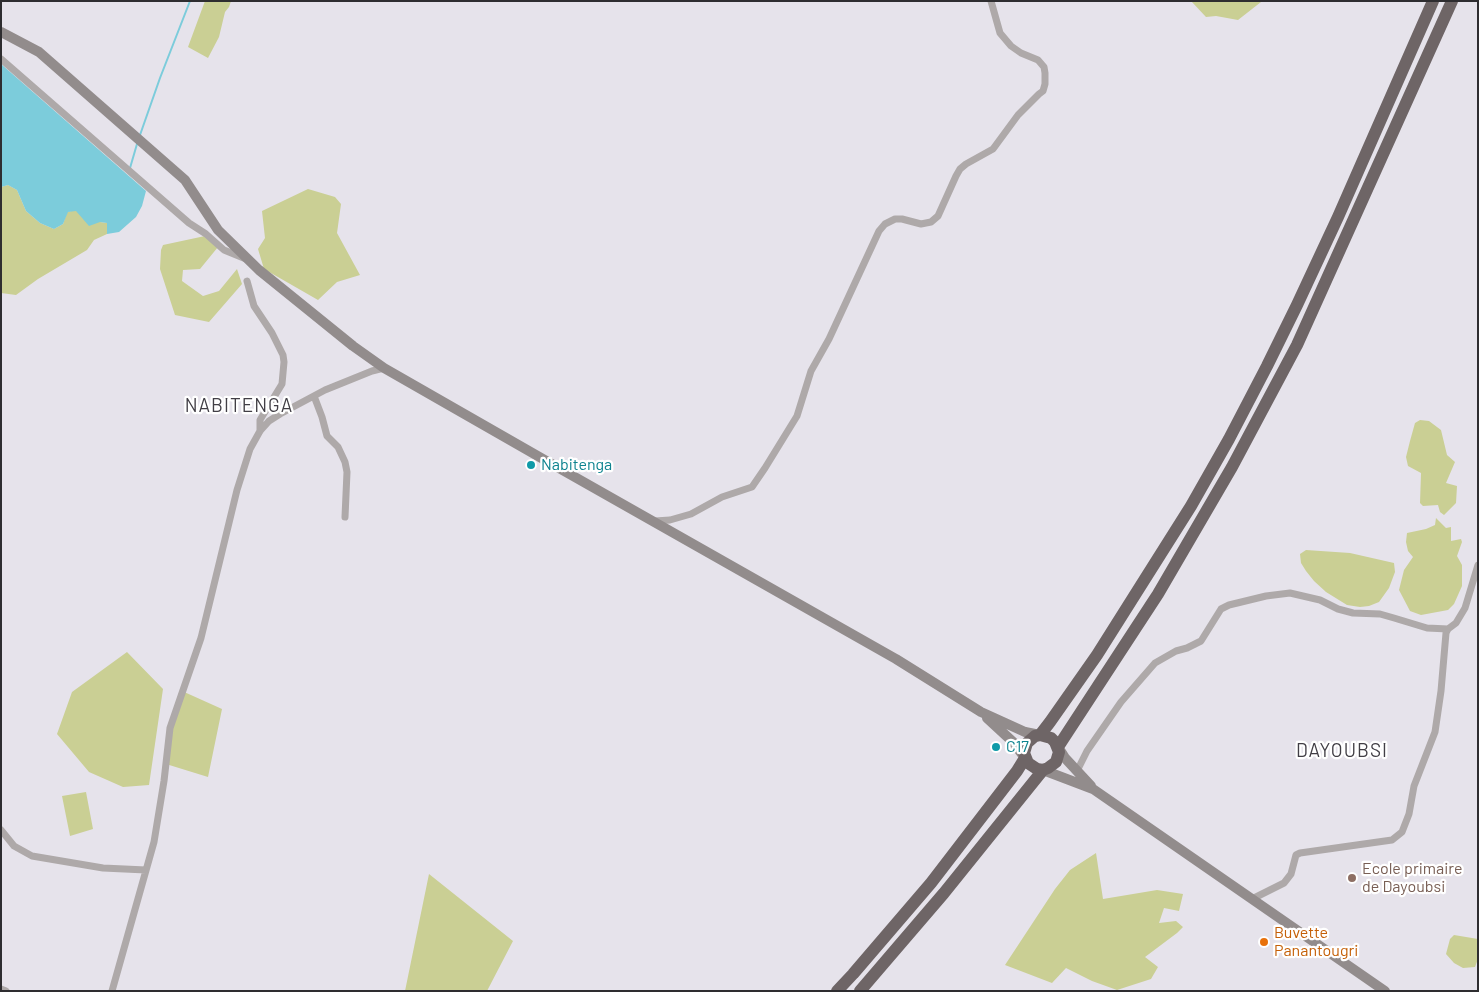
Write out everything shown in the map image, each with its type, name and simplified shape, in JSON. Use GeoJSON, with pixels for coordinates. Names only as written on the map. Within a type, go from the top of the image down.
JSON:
{"type":"FeatureCollection","features":[{"type":"Feature","properties":{"kind":"highway"},"geometry":{"type":"LineString","coordinates":[[1040,735],[1097,654],[1143,583],[1191,506],[1229,439],[1297,305],[1338,217],[1433,1]]}},
{"type":"Feature","properties":{"kind":"highway"},"geometry":{"type":"LineString","coordinates":[[1058,747],[1158,594],[1232,467],[1297,345],[1452,1]]}},
{"type":"Feature","properties":{"kind":"highway"},"geometry":{"type":"LineString","coordinates":[[860,991],[944,893],[1043,770],[1056,762],[1058,747],[1051,738],[1040,735],[1035,736],[1027,743],[1024,753],[1025,758],[1032,767],[1043,770]]}},
{"type":"Feature","properties":{"kind":"highway"},"geometry":{"type":"LineString","coordinates":[[837,991],[931,883],[1025,758]]}},
{"type":"Feature","properties":{"kind":"street"},"geometry":{"type":"LineString","coordinates":[[654,521],[670,520],[692,514],[722,497],[752,487],[797,416],[811,371],[829,339],[879,230],[885,224],[895,219],[921,224],[932,222],[938,216],[960,169],[993,149],[1018,114],[1043,91],[1045,84],[1044,68],[1038,60],[1021,53],[1011,46],[1000,33],[991,1]]}},
{"type":"Feature","properties":{"kind":"street"},"geometry":{"type":"LineString","coordinates":[[1,32],[39,52],[185,180],[218,230],[259,270],[331,329],[384,368],[896,659],[981,712],[1026,732],[1040,735]]}},
{"type":"Feature","properties":{"kind":"street"},"geometry":{"type":"LineString","coordinates":[[1,59],[189,223],[206,234],[224,250],[251,261]]}},
{"type":"Feature","properties":{"kind":"street"},"geometry":{"type":"LineString","coordinates":[[247,281],[254,306],[272,333],[283,355],[284,362],[282,384],[260,420],[260,431]]}},
{"type":"Feature","properties":{"kind":"street"},"geometry":{"type":"LineString","coordinates":[[112,991],[154,842],[170,728],[201,638],[241,476],[250,449],[260,431],[269,421],[314,396],[372,371],[384,368]]}},
{"type":"Feature","properties":{"kind":"street"},"geometry":{"type":"LineString","coordinates":[[314,396],[327,436],[338,447],[345,462],[347,472],[345,518]]}},
{"type":"Feature","properties":{"kind":"street"},"geometry":{"type":"LineString","coordinates":[[1077,771],[1087,751],[1121,702],[1155,663],[1176,651],[1201,641],[1221,609],[1229,605],[1266,596],[1290,593],[1320,600],[1338,609],[1352,613],[1380,614],[1427,628],[1448,629],[1456,624],[1465,608],[1478,565]]}},
{"type":"Feature","properties":{"kind":"street"},"geometry":{"type":"LineString","coordinates":[[1252,899],[1284,883],[1291,874],[1296,855],[1300,853],[1392,840],[1402,832],[1409,814],[1414,786],[1435,732],[1448,629]]}},
{"type":"Feature","properties":{"kind":"street"},"geometry":{"type":"LineString","coordinates":[[981,712],[1014,742],[1025,758]]}},
{"type":"Feature","properties":{"kind":"street"},"geometry":{"type":"LineString","coordinates":[[1058,747],[1065,758],[1093,788],[1385,991]]}},
{"type":"Feature","properties":{"kind":"street"},"geometry":{"type":"LineString","coordinates":[[1043,770],[1093,788]]}},
{"type":"Feature","properties":{"kind":"street"},"geometry":{"type":"LineString","coordinates":[[1,830],[14,846],[32,856],[103,868],[146,870]]}},
{"type":"Feature","properties":{"kind":"street"},"geometry":{"type":"LineString","coordinates":[[1,989],[6,991]]}},
{"type":"Feature","properties":{"kind":"green space"},"geometry":{"type":"Polygon","coordinates":[[[205,1],[231,1],[225,12],[219,37],[208,58],[188,47],[205,1]]]}},
{"type":"Feature","properties":{"kind":"green space"},"geometry":{"type":"Polygon","coordinates":[[[1191,1],[1261,2],[1238,20],[1216,16],[1206,17],[1191,1]]]}},
{"type":"Feature","properties":{"kind":"green space"},"geometry":{"type":"Polygon","coordinates":[[[8,185],[17,190],[26,211],[40,223],[54,229],[63,224],[67,212],[76,210],[100,222],[107,223],[107,234],[94,240],[87,250],[38,279],[16,295],[1,293],[1,187],[8,185]]]}},
{"type":"Feature","properties":{"kind":"green space"},"geometry":{"type":"Polygon","coordinates":[[[308,189],[335,197],[341,204],[337,233],[360,275],[337,282],[318,300],[264,269],[258,249],[265,238],[262,211],[308,189]]]}},
{"type":"Feature","properties":{"kind":"green space"},"geometry":{"type":"Polygon","coordinates":[[[205,236],[218,247],[200,269],[183,270],[182,281],[203,296],[219,291],[237,269],[242,284],[209,322],[175,315],[160,269],[163,245],[205,236]]]}},
{"type":"Feature","properties":{"kind":"green space"},"geometry":{"type":"Polygon","coordinates":[[[1420,420],[1429,421],[1441,430],[1447,455],[1455,462],[1446,483],[1457,486],[1456,503],[1444,515],[1440,512],[1438,505],[1423,506],[1420,503],[1421,473],[1408,466],[1406,457],[1410,441],[1415,423],[1420,420]]]}},
{"type":"Feature","properties":{"kind":"green space"},"geometry":{"type":"Polygon","coordinates":[[[1436,518],[1446,528],[1451,527],[1451,541],[1461,539],[1462,542],[1457,556],[1462,565],[1462,586],[1454,604],[1448,610],[1421,615],[1410,611],[1399,590],[1404,570],[1413,557],[1408,551],[1407,533],[1435,525],[1436,518]]]}},
{"type":"Feature","properties":{"kind":"green space"},"geometry":{"type":"Polygon","coordinates":[[[1306,550],[1350,553],[1394,563],[1395,572],[1389,588],[1379,602],[1360,607],[1347,605],[1326,592],[1306,571],[1301,563],[1300,554],[1306,550]]]}},
{"type":"Feature","properties":{"kind":"green space"},"geometry":{"type":"Polygon","coordinates":[[[127,652],[163,689],[149,785],[123,787],[89,772],[57,734],[72,692],[127,652]]]}},
{"type":"Feature","properties":{"kind":"green space"},"geometry":{"type":"Polygon","coordinates":[[[182,691],[222,709],[208,777],[166,764],[167,744],[182,691]]]}},
{"type":"Feature","properties":{"kind":"green space"},"geometry":{"type":"Polygon","coordinates":[[[86,792],[93,829],[70,836],[62,796],[86,792]]]}},
{"type":"Feature","properties":{"kind":"green space"},"geometry":{"type":"Polygon","coordinates":[[[1096,853],[1103,899],[1157,890],[1183,894],[1179,911],[1164,908],[1159,923],[1176,921],[1183,927],[1145,957],[1158,967],[1151,979],[1117,990],[1092,981],[1066,968],[1052,983],[1005,965],[1055,889],[1070,870],[1096,853]]]}},
{"type":"Feature","properties":{"kind":"green space"},"geometry":{"type":"Polygon","coordinates":[[[429,874],[513,941],[487,991],[405,991],[429,874]]]}},
{"type":"Feature","properties":{"kind":"green space"},"geometry":{"type":"Polygon","coordinates":[[[1454,935],[1478,939],[1478,959],[1475,967],[1463,968],[1454,963],[1446,954],[1450,939],[1454,935]]]}},
{"type":"Feature","properties":{"kind":"water"},"geometry":{"type":"Polygon","coordinates":[[[1,64],[146,191],[142,206],[136,217],[119,232],[107,234],[107,223],[100,222],[89,226],[76,211],[68,212],[63,224],[54,229],[40,223],[26,211],[17,190],[8,185],[1,187],[1,64]]]}},
{"type":"Feature","properties":{"kind":"waterway"},"geometry":{"type":"LineString","coordinates":[[140,135],[190,1]]}},
{"type":"Feature","properties":{"kind":"waterway"},"geometry":{"type":"LineString","coordinates":[[130,168],[137,144]]}},
{"type":"Feature","properties":{"kind":"place","name":"Nabitenga"},"geometry":{"type":"Point","coordinates":[531,465]}},
{"type":"Feature","properties":{"kind":"place","name":"C17"},"geometry":{"type":"Point","coordinates":[996,747]}},
{"type":"Feature","properties":{"kind":"place","name":"Ecole primaire de Dayoubsi"},"geometry":{"type":"Point","coordinates":[1352,878]}},
{"type":"Feature","properties":{"kind":"place","name":"Buvette Panantougri"},"geometry":{"type":"Point","coordinates":[1264,942]}},
{"type":"Feature","properties":{"kind":"district","name":"NABITENGA"},"geometry":{"type":"Point","coordinates":[239,406]}},
{"type":"Feature","properties":{"kind":"district","name":"DAYOUBSI"},"geometry":{"type":"Point","coordinates":[1342,751]}}]}
